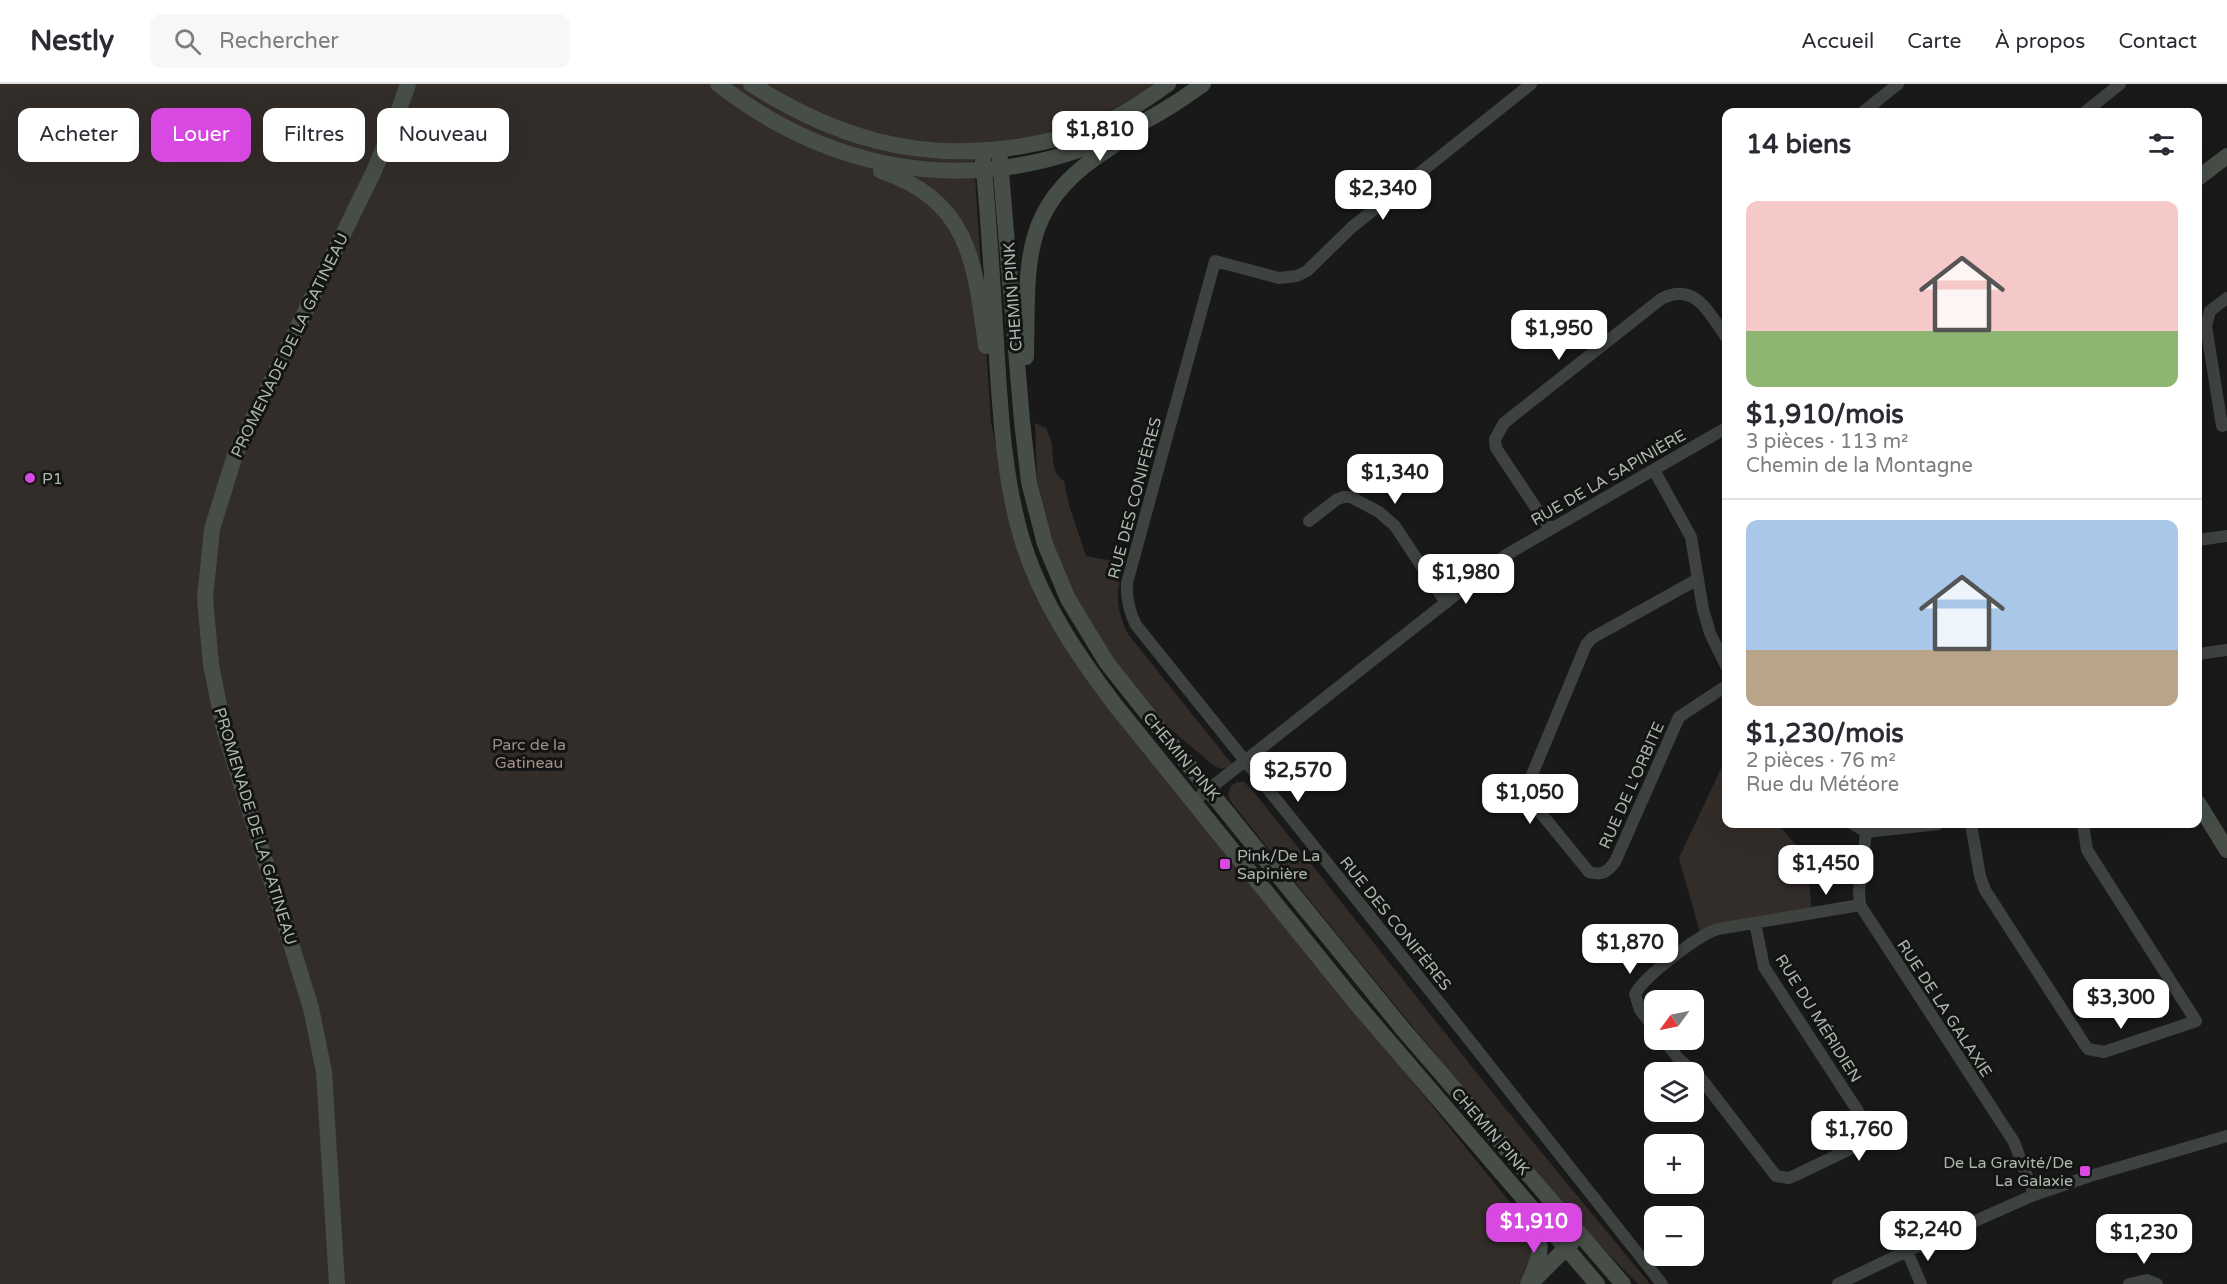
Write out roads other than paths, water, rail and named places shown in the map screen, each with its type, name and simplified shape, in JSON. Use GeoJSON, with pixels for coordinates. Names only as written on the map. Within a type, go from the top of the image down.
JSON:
{"type":"FeatureCollection","features":[{"type":"Feature","properties":{"kind":"main road"},"geometry":{"type":"LineString","coordinates":[[718,84],[782,127],[912,183],[940,206],[956,225],[967,246],[975,270],[1001,430]]}},
{"type":"Feature","properties":{"kind":"main road"},"geometry":{"type":"LineString","coordinates":[[751,84],[811,118],[864,138],[908,148],[947,152],[999,149],[1049,141],[1079,132],[1106,122],[1138,105],[1168,84]]}},
{"type":"Feature","properties":{"kind":"main road"},"geometry":{"type":"LineString","coordinates":[[1022,420],[1030,252],[1043,214],[1066,181],[1082,167],[1203,84]]}},
{"type":"Feature","properties":{"kind":"main road","name":"PROMENADE DE LA GATINEAU"},"geometry":{"type":"LineString","coordinates":[[337,1284],[324,1072],[311,1008],[224,729],[211,664],[205,598],[212,530],[235,455],[373,173],[407,89]]}},
{"type":"Feature","properties":{"kind":"main road"},"geometry":{"type":"LineString","coordinates":[[834,150],[900,166],[937,170],[1002,168],[1046,161],[1079,151],[1127,130],[1179,102]]}},
{"type":"Feature","properties":{"kind":"main road","name":"CHEMIN PINK"},"geometry":{"type":"LineString","coordinates":[[999,149],[1022,420],[1033,501],[1045,544],[1068,599],[1107,663],[1370,989],[1623,1284]]}},
{"type":"Feature","properties":{"kind":"main road","name":"CHEMIN PINK"},"geometry":{"type":"LineString","coordinates":[[982,151],[1001,430],[1008,479],[1021,537],[1050,607],[1092,674],[1355,1002],[1597,1284]]}},
{"type":"Feature","properties":{"kind":"main road"},"geometry":{"type":"LineString","coordinates":[[2202,175],[2227,156]]}},
{"type":"Feature","properties":{"kind":"main road"},"geometry":{"type":"LineString","coordinates":[[2202,809],[2227,850]]}},
{"type":"Feature","properties":{"kind":"main road"},"geometry":{"type":"LineString","coordinates":[[1420,1080],[1534,1225],[1541,1241],[1541,1249],[1529,1284]]}},
{"type":"Feature","properties":{"kind":"main road"},"geometry":{"type":"LineString","coordinates":[[1529,1284],[1580,1235]]}},
{"type":"Feature","properties":{"kind":"street","name":"RUE DES CONIFÈRES"},"geometry":{"type":"LineString","coordinates":[[1531,84],[1352,227],[1307,271],[1297,276],[1279,278],[1215,261],[1127,583],[1126,594],[1136,625],[1662,1284]]}},
{"type":"Feature","properties":{"kind":"street"},"geometry":{"type":"LineString","coordinates":[[1868,108],[1898,84]]}},
{"type":"Feature","properties":{"kind":"street"},"geometry":{"type":"LineString","coordinates":[[2090,108],[2120,84]]}},
{"type":"Feature","properties":{"kind":"street"},"geometry":{"type":"LineString","coordinates":[[1550,529],[1496,448],[1496,439],[1504,423],[1670,294],[1680,292],[1694,297],[1722,332]]}},
{"type":"Feature","properties":{"kind":"street"},"geometry":{"type":"LineString","coordinates":[[2227,298],[2210,311],[2206,326],[2222,426],[2227,424]]}},
{"type":"Feature","properties":{"kind":"street","name":"RUE DE LA SAPINIÈRE"},"geometry":{"type":"LineString","coordinates":[[1194,801],[1506,555],[1722,430]]}},
{"type":"Feature","properties":{"kind":"street"},"geometry":{"type":"LineString","coordinates":[[1654,470],[1688,528],[1710,633],[1722,658]]}},
{"type":"Feature","properties":{"kind":"street"},"geometry":{"type":"LineString","coordinates":[[1309,522],[1343,497],[1351,497],[1378,512],[1395,526],[1446,603]]}},
{"type":"Feature","properties":{"kind":"street"},"geometry":{"type":"LineString","coordinates":[[2202,539],[2227,536]]}},
{"type":"Feature","properties":{"kind":"street","name":"RUE DE L'ORBITE"},"geometry":{"type":"LineString","coordinates":[[1698,579],[1592,638],[1586,645],[1529,782],[1531,801],[1589,872],[1605,873],[1615,862],[1679,717],[1722,689]]}},
{"type":"Feature","properties":{"kind":"street"},"geometry":{"type":"LineString","coordinates":[[2202,653],[2227,650]]}},
{"type":"Feature","properties":{"kind":"street"},"geometry":{"type":"LineString","coordinates":[[1860,828],[1866,832],[1902,828]]}},
{"type":"Feature","properties":{"kind":"street"},"geometry":{"type":"LineString","coordinates":[[1972,828],[1980,876],[1995,908],[2088,1049],[2104,1052],[2196,1021],[2087,850],[2084,828]]}},
{"type":"Feature","properties":{"kind":"street"},"geometry":{"type":"LineString","coordinates":[[1644,1014],[1636,1002],[1635,994],[1644,981],[1708,932],[1860,905],[1859,891],[1866,832]]}},
{"type":"Feature","properties":{"kind":"street","name":"RUE DE LA GALAXIE"},"geometry":{"type":"LineString","coordinates":[[1860,905],[2013,1142],[2034,1195]]}},
{"type":"Feature","properties":{"kind":"street","name":"RUE DU MÉRIDIEN"},"geometry":{"type":"LineString","coordinates":[[1672,1050],[1703,1081],[1776,1176],[1789,1178],[1797,1175],[1852,1148],[1864,1138],[1866,1125],[1863,1119],[1764,967],[1755,923]]}},
{"type":"Feature","properties":{"kind":"street"},"geometry":{"type":"LineString","coordinates":[[1838,1284],[2034,1195],[2090,1176],[2227,1137]]}},
{"type":"Feature","properties":{"kind":"street"},"geometry":{"type":"LineString","coordinates":[[1907,1251],[1921,1284]]}},
{"type":"Feature","properties":{"kind":"street"},"geometry":{"type":"LineString","coordinates":[[2128,1284],[2147,1280],[2157,1284]]}},
{"type":"Feature","properties":{"kind":"place","name":"P1"},"geometry":{"type":"Point","coordinates":[30,478]}},
{"type":"Feature","properties":{"kind":"place","name":"Pink/De La Sapinière"},"geometry":{"type":"Point","coordinates":[1225,864]}},
{"type":"Feature","properties":{"kind":"place","name":"De La Gravité/De La Galaxie"},"geometry":{"type":"Point","coordinates":[2085,1171]}},
{"type":"Feature","properties":{"kind":"park label","name":"Parc de la Gatineau"},"geometry":{"type":"Point","coordinates":[529,753]}}]}
